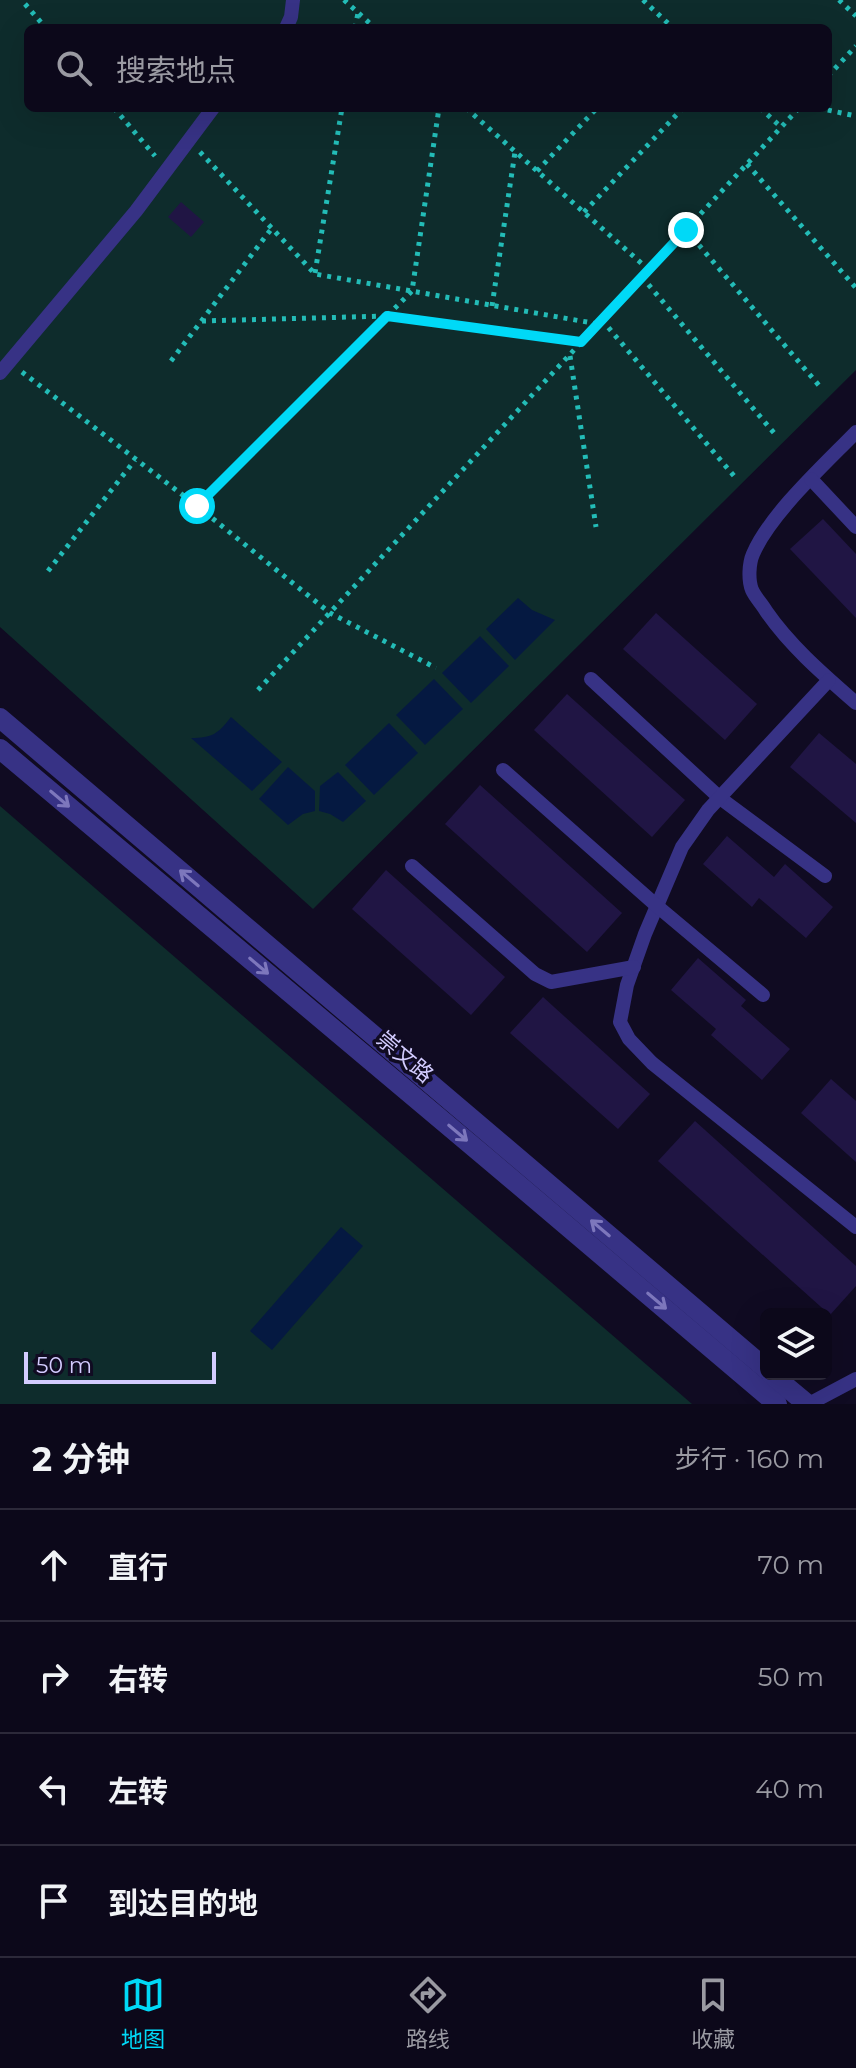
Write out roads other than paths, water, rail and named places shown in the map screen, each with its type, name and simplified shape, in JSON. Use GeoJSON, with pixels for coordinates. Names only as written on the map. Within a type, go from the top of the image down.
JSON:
{"type":"FeatureCollection","features":[{"type":"Feature","properties":{"kind":"street","name":"崇文路"},"geometry":{"type":"LineString","coordinates":[[0,718],[760,1364]]}},
{"type":"Feature","properties":{"kind":"street","name":"崇文路"},"geometry":{"type":"LineString","coordinates":[[1,751],[777,1404]]}},
{"type":"Feature","properties":{"kind":"street"},"geometry":{"type":"LineString","coordinates":[[778,1380],[808,1404]]}},
{"type":"Feature","properties":{"kind":"lane"},"geometry":{"type":"LineString","coordinates":[[288,24],[293,0]]}},
{"type":"Feature","properties":{"kind":"lane"},"geometry":{"type":"LineString","coordinates":[[4,367],[136,211],[210,112]]}},
{"type":"Feature","properties":{"kind":"lane"},"geometry":{"type":"LineString","coordinates":[[856,432],[782,510],[751,556],[750,574],[752,590],[778,628],[856,703]]}},
{"type":"Feature","properties":{"kind":"lane"},"geometry":{"type":"LineString","coordinates":[[811,479],[856,527]]}},
{"type":"Feature","properties":{"kind":"lane"},"geometry":{"type":"LineString","coordinates":[[591,679],[720,798],[825,876]]}},
{"type":"Feature","properties":{"kind":"lane"},"geometry":{"type":"LineString","coordinates":[[829,680],[708,810],[682,847],[627,985],[620,1022],[629,1039],[652,1063],[856,1227]]}},
{"type":"Feature","properties":{"kind":"lane"},"geometry":{"type":"LineString","coordinates":[[503,770],[763,995]]}},
{"type":"Feature","properties":{"kind":"lane"},"geometry":{"type":"LineString","coordinates":[[412,866],[535,974],[551,982],[634,967]]}},
{"type":"Feature","properties":{"kind":"lane"},"geometry":{"type":"LineString","coordinates":[[808,1404],[856,1379]]}},
{"type":"Feature","properties":{"kind":"water"},"geometry":{"type":"Polygon","coordinates":[[[518,598],[532,610],[555,620],[515,660],[486,629],[518,598]]]}},
{"type":"Feature","properties":{"kind":"water"},"geometry":{"type":"Polygon","coordinates":[[[480,636],[509,666],[471,703],[442,673],[480,636]]]}},
{"type":"Feature","properties":{"kind":"water"},"geometry":{"type":"Polygon","coordinates":[[[434,679],[463,709],[425,745],[396,715],[434,679]]]}},
{"type":"Feature","properties":{"kind":"water"},"geometry":{"type":"Polygon","coordinates":[[[231,717],[282,762],[252,791],[191,738],[214,734],[231,717]]]}},
{"type":"Feature","properties":{"kind":"water"},"geometry":{"type":"Polygon","coordinates":[[[389,723],[418,753],[374,795],[345,765],[389,723]]]}},
{"type":"Feature","properties":{"kind":"water"},"geometry":{"type":"Polygon","coordinates":[[[288,767],[315,791],[315,811],[303,814],[288,825],[259,799],[288,767]]]}},
{"type":"Feature","properties":{"kind":"water"},"geometry":{"type":"Polygon","coordinates":[[[338,772],[366,801],[343,822],[319,811],[320,786],[338,772]]]}},
{"type":"Feature","properties":{"kind":"water"},"geometry":{"type":"Polygon","coordinates":[[[341,1227],[363,1246],[272,1350],[250,1331],[341,1227]]]}}]}
